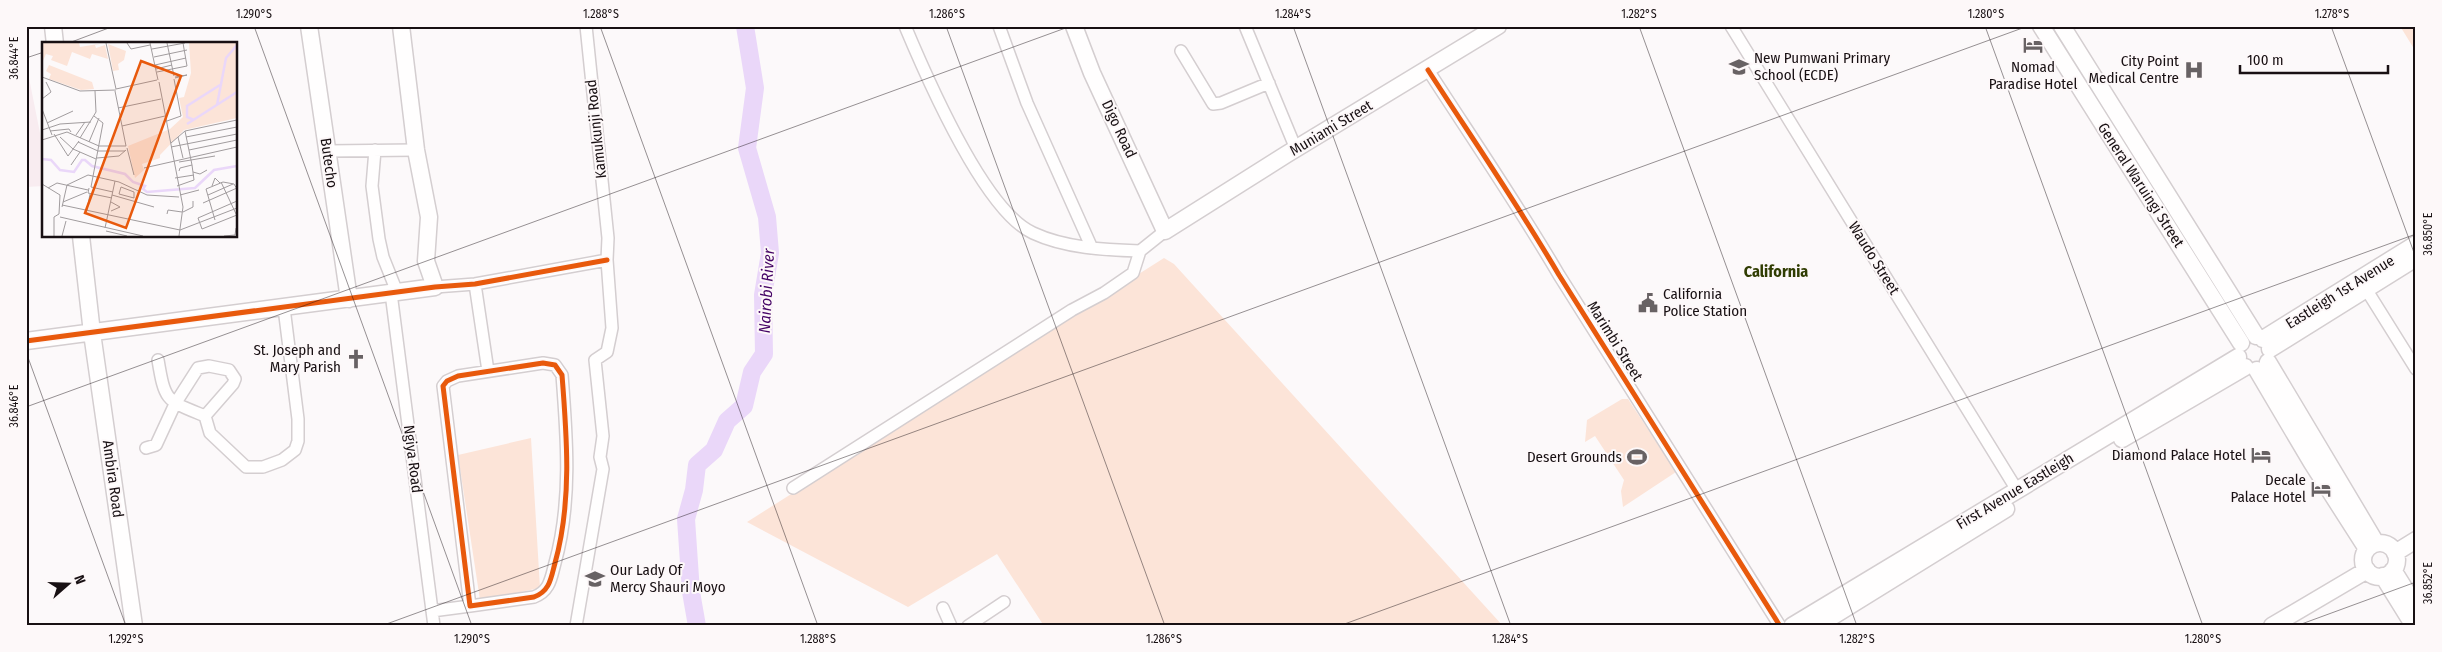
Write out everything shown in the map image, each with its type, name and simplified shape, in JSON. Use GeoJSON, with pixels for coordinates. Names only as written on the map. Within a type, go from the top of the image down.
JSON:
{"type":"FeatureCollection","features":[{"type":"Feature","properties":{"kind":"main road"},"geometry":{"type":"LineString","coordinates":[[53,26],[55,42]]}},
{"type":"Feature","properties":{"kind":"main road","name":"Butecho"},"geometry":{"type":"LineString","coordinates":[[309,26],[349,299]]}},
{"type":"Feature","properties":{"kind":"main road"},"geometry":{"type":"LineString","coordinates":[[26,341],[435,287],[426,262],[429,217],[416,150],[400,26]]}},
{"type":"Feature","properties":{"kind":"main road","name":"Digo Road"},"geometry":{"type":"LineString","coordinates":[[1074,26],[1092,73],[1165,231]]}},
{"type":"Feature","properties":{"kind":"main road","name":"Muniami Street"},"geometry":{"type":"LineString","coordinates":[[1165,231],[1498,26]]}},
{"type":"Feature","properties":{"kind":"main road","name":"General Waruingi Street"},"geometry":{"type":"LineString","coordinates":[[2041,26],[2069,72],[2255,353]]}},
{"type":"Feature","properties":{"kind":"main road","name":"General Waruingi Street"},"geometry":{"type":"LineString","coordinates":[[2062,26],[2371,546]]}},
{"type":"Feature","properties":{"kind":"main road"},"geometry":{"type":"LineString","coordinates":[[2069,72],[2084,62]]}},
{"type":"Feature","properties":{"kind":"main road","name":"Ambira Road"},"geometry":{"type":"LineString","coordinates":[[81,238],[92,333],[134,626]]}},
{"type":"Feature","properties":{"kind":"main road","name":"Eastleigh 1st Avenue"},"geometry":{"type":"LineString","coordinates":[[2255,353],[2415,256]]}},
{"type":"Feature","properties":{"kind":"main road","name":"Eastleigh 1st Avenue"},"geometry":{"type":"LineString","coordinates":[[2255,353],[2366,289],[2415,256]]}},
{"type":"Feature","properties":{"kind":"main road","name":"First Avenue Eastleigh"},"geometry":{"type":"LineString","coordinates":[[1792,626],[2017,490],[2255,353]]}},
{"type":"Feature","properties":{"kind":"main road","name":"First Avenue Eastleigh"},"geometry":{"type":"LineString","coordinates":[[1818,626],[2255,353]]}},
{"type":"Feature","properties":{"kind":"main road"},"geometry":{"type":"LineString","coordinates":[[2395,552],[2416,540]]}},
{"type":"Feature","properties":{"kind":"main road"},"geometry":{"type":"LineString","coordinates":[[2387,545],[2395,552],[2397,561],[2388,573],[2374,576],[2367,570],[2363,560],[2371,546],[2387,545]]}},
{"type":"Feature","properties":{"kind":"main road"},"geometry":{"type":"LineString","coordinates":[[2272,626],[2367,570]]}},
{"type":"Feature","properties":{"kind":"main road"},"geometry":{"type":"LineString","coordinates":[[2388,573],[2416,607]]}},
{"type":"Feature","properties":{"kind":"main road"},"geometry":{"type":"LineString","coordinates":[[2388,573],[2414,626]]}},
{"type":"Feature","properties":{"kind":"street","name":"Kamukunji Road"},"geometry":{"type":"LineString","coordinates":[[576,626],[604,469],[600,457],[603,436],[595,360],[608,352],[612,328],[607,260],[609,248],[586,26]]}},
{"type":"Feature","properties":{"kind":"street"},"geometry":{"type":"LineString","coordinates":[[905,26],[940,104],[986,188],[1005,212],[1031,233],[1067,244],[1140,251]]}},
{"type":"Feature","properties":{"kind":"street"},"geometry":{"type":"LineString","coordinates":[[999,26],[1027,103],[1091,246]]}},
{"type":"Feature","properties":{"kind":"street"},"geometry":{"type":"LineString","coordinates":[[1245,26],[1296,149]]}},
{"type":"Feature","properties":{"kind":"street","name":"Waudo Street"},"geometry":{"type":"LineString","coordinates":[[1731,26],[2017,490]]}},
{"type":"Feature","properties":{"kind":"street"},"geometry":{"type":"LineString","coordinates":[[1181,51],[1213,104],[1221,103],[1269,83]]}},
{"type":"Feature","properties":{"kind":"street","name":"Marimbi Street"},"geometry":{"type":"LineString","coordinates":[[1428,70],[1524,216],[1558,275],[1780,626]]}},
{"type":"Feature","properties":{"kind":"street","name":"Ngiya Road"},"geometry":{"type":"LineString","coordinates":[[375,150],[372,186],[379,239],[394,293],[434,626]]}},
{"type":"Feature","properties":{"kind":"street"},"geometry":{"type":"LineString","coordinates":[[327,151],[416,150]]}},
{"type":"Feature","properties":{"kind":"street"},"geometry":{"type":"LineString","coordinates":[[793,488],[1133,273],[1140,251],[1165,231]]}},
{"type":"Feature","properties":{"kind":"street"},"geometry":{"type":"LineString","coordinates":[[435,287],[475,284],[607,260]]}},
{"type":"Feature","properties":{"kind":"street"},"geometry":{"type":"LineString","coordinates":[[475,284],[488,371]]}},
{"type":"Feature","properties":{"kind":"street"},"geometry":{"type":"LineString","coordinates":[[2366,289],[2416,369]]}},
{"type":"Feature","properties":{"kind":"street"},"geometry":{"type":"LineString","coordinates":[[205,416],[210,433],[246,467],[263,467],[282,460],[295,450],[298,441],[298,419],[284,308]]}},
{"type":"Feature","properties":{"kind":"street"},"geometry":{"type":"LineString","coordinates":[[158,360],[163,390],[167,397],[175,404],[205,416]]}},
{"type":"Feature","properties":{"kind":"street"},"geometry":{"type":"LineString","coordinates":[[432,612],[520,601],[543,594],[549,586],[563,536],[567,480],[562,376],[555,365],[543,363],[458,376],[443,386],[470,606]]}},
{"type":"Feature","properties":{"kind":"street"},"geometry":{"type":"LineString","coordinates":[[146,448],[156,445],[175,404],[198,368],[209,366],[228,370],[235,379],[233,384],[205,416]]}},
{"type":"Feature","properties":{"kind":"street"},"geometry":{"type":"LineString","coordinates":[[968,626],[1004,602]]}},
{"type":"Feature","properties":{"kind":"street"},"geometry":{"type":"LineString","coordinates":[[943,608],[951,626]]}},
{"type":"Feature","properties":{"kind":"shaded area"},"geometry":{"type":"Polygon","coordinates":[[[2400,26],[2416,26],[2416,52],[2400,26]]]}},
{"type":"Feature","properties":{"kind":"shaded area"},"geometry":{"type":"Polygon","coordinates":[[[26,63],[42,143],[42,186],[26,187],[26,63]]]}},
{"type":"Feature","properties":{"kind":"shaded area"},"geometry":{"type":"Polygon","coordinates":[[[1164,258],[1174,264],[1503,626],[1044,626],[997,554],[908,607],[747,522],[1164,258]]]}},
{"type":"Feature","properties":{"kind":"shaded area","name":"Desert Grounds"},"geometry":{"type":"Polygon","coordinates":[[[1622,399],[1628,399],[1676,472],[1623,507],[1621,491],[1624,480],[1595,436],[1585,442],[1587,420],[1622,399]]]}},
{"type":"Feature","properties":{"kind":"shaded area"},"geometry":{"type":"Polygon","coordinates":[[[531,438],[540,588],[480,600],[458,455],[531,438]]]}},
{"type":"Feature","properties":{"kind":"waterway","name":"Nairobi River"},"geometry":{"type":"LineString","coordinates":[[697,626],[691,592],[686,519],[694,490],[697,465],[714,450],[727,421],[744,406],[752,372],[764,354],[763,295],[770,253],[767,217],[747,148],[755,88],[745,26]]}},
{"type":"Feature","properties":{"kind":"cycle path"},"geometry":{"type":"LineString","coordinates":[[1428,70],[1495,172],[1780,626]]}},
{"type":"Feature","properties":{"kind":"cycle path"},"geometry":{"type":"LineString","coordinates":[[26,341],[435,287],[475,284],[607,260]]}},
{"type":"Feature","properties":{"kind":"cycle path"},"geometry":{"type":"LineString","coordinates":[[543,363],[555,365],[562,375],[567,470],[564,517],[551,579],[547,588],[534,597],[470,606],[443,386],[447,381],[458,376],[543,363]]}},
{"type":"Feature","properties":{"kind":"place","name":"Nomad Paradise Hotel"},"geometry":{"type":"Point","coordinates":[2033,45]}},
{"type":"Feature","properties":{"kind":"place","name":"New Pumwani Primary School (ECDE)"},"geometry":{"type":"Point","coordinates":[1739,67]}},
{"type":"Feature","properties":{"kind":"place","name":"City Point Medical Centre"},"geometry":{"type":"Point","coordinates":[2194,70]}},
{"type":"Feature","properties":{"kind":"place","name":"California Police Station"},"geometry":{"type":"Point","coordinates":[1648,303]}},
{"type":"Feature","properties":{"kind":"place","name":"St. Joseph and Mary Parish"},"geometry":{"type":"Point","coordinates":[356,359]}},
{"type":"Feature","properties":{"kind":"place","name":"Diamond Palace Hotel"},"geometry":{"type":"Point","coordinates":[2261,455]}},
{"type":"Feature","properties":{"kind":"place","name":"Desert Grounds"},"geometry":{"type":"Point","coordinates":[1637,457]}},
{"type":"Feature","properties":{"kind":"place","name":"Decale Palace Hotel"},"geometry":{"type":"Point","coordinates":[2321,489]}},
{"type":"Feature","properties":{"kind":"place","name":"Our Lady Of Mercy Shauri Moyo"},"geometry":{"type":"Point","coordinates":[595,579]}},
{"type":"Feature","properties":{"kind":"district","name":"California"},"geometry":{"type":"Point","coordinates":[1776,271]}}]}
